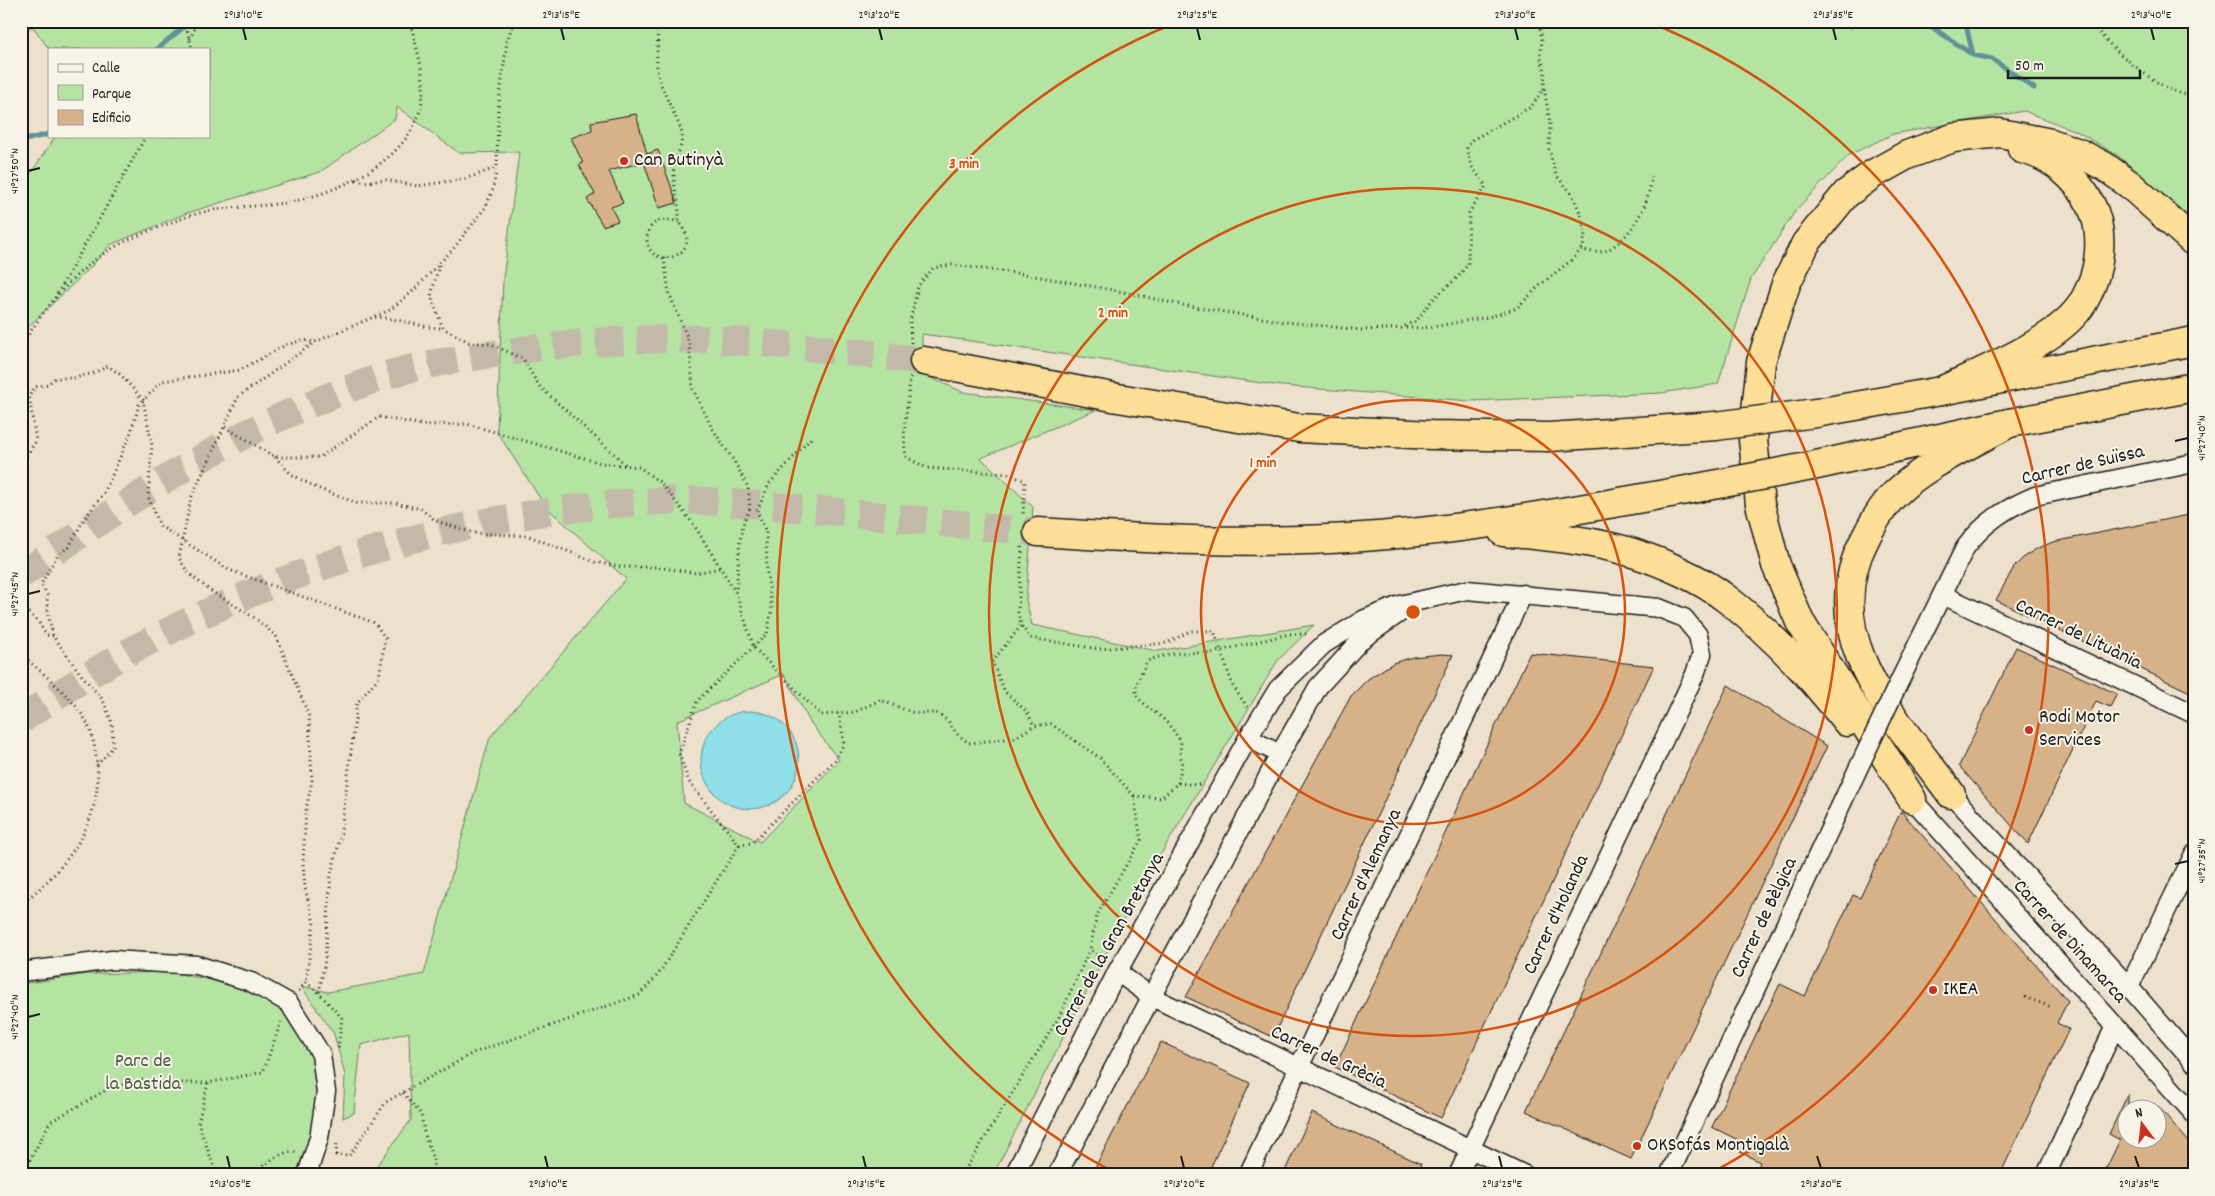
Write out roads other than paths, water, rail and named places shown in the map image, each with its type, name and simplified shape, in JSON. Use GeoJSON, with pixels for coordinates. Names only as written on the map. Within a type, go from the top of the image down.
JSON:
{"type":"FeatureCollection","features":[{"type":"Feature","properties":{"kind":"highway"},"geometry":{"type":"LineString","coordinates":[[1912,799],[1842,686],[1810,639],[1791,604],[1776,565],[1760,504],[1754,440],[1761,362],[1786,284],[1806,243],[1846,194],[1873,174],[1907,155],[1953,138],[1978,134],[2007,134],[2051,142],[2079,153],[2104,166],[2129,184],[2194,242]]}},
{"type":"Feature","properties":{"kind":"highway"},"geometry":{"type":"LineString","coordinates":[[1926,149],[1983,145],[2016,147],[2033,152],[2070,175],[2085,194],[2098,221],[2100,234],[2098,266],[2091,286],[2081,306],[2068,320],[2036,343],[1941,392]]}},
{"type":"Feature","properties":{"kind":"highway"},"geometry":{"type":"LineString","coordinates":[[915,360],[1118,398],[1299,428],[1431,435],[1549,436],[1716,426],[1816,413],[1941,392],[2194,341]]}},
{"type":"Feature","properties":{"kind":"highway"},"geometry":{"type":"LineString","coordinates":[[1028,532],[1147,539],[1262,541],[1363,537],[1462,528],[1521,520],[1812,466],[2009,423],[2194,387]]}},
{"type":"Feature","properties":{"kind":"highway"},"geometry":{"type":"LineString","coordinates":[[1951,794],[1873,687],[1856,648],[1849,620],[1849,593],[1852,570],[1861,547],[1879,512],[1894,495],[1928,469],[2009,423]]}},
{"type":"Feature","properties":{"kind":"highway"},"geometry":{"type":"LineString","coordinates":[[1462,528],[1556,537],[1630,552],[1679,571],[1728,599],[1777,644],[1833,704],[1912,799]]}},
{"type":"Feature","properties":{"kind":"highway"},"geometry":{"type":"LineString","coordinates":[[1842,686],[1864,705],[1951,794]]}},
{"type":"Feature","properties":{"kind":"street","name":"Carrer de Suïssa"},"geometry":{"type":"LineString","coordinates":[[1900,680],[1965,548],[1988,522],[2018,503],[2035,496],[2194,463]]}},
{"type":"Feature","properties":{"kind":"street","name":"Carrer de la Gran Bretanya"},"geometry":{"type":"LineString","coordinates":[[1014,1175],[1117,972],[1248,738],[1278,690],[1324,644],[1364,619],[1418,600],[1467,590],[1523,594],[1659,608],[1684,618],[1698,635],[1702,654],[1695,674]]}},
{"type":"Feature","properties":{"kind":"street","name":"Carrer d'Alemanya"},"geometry":{"type":"LineString","coordinates":[[1248,1175],[1523,594]]}},
{"type":"Feature","properties":{"kind":"street","name":"Carrer de Lituània"},"geometry":{"type":"LineString","coordinates":[[1943,595],[2194,714]]}},
{"type":"Feature","properties":{"kind":"street","name":"Carrer de la Gran Bretanya"},"geometry":{"type":"LineString","coordinates":[[1057,1175],[1280,754],[1318,688],[1361,640],[1418,600]]}},
{"type":"Feature","properties":{"kind":"street","name":"Carrer d'Holanda"},"geometry":{"type":"LineString","coordinates":[[1458,1175],[1695,674]]}},
{"type":"Feature","properties":{"kind":"street","name":"Carrer de Bèlgica"},"geometry":{"type":"LineString","coordinates":[[1669,1175],[1900,680]]}},
{"type":"Feature","properties":{"kind":"street"},"geometry":{"type":"LineString","coordinates":[[1248,738],[1280,754]]}},
{"type":"Feature","properties":{"kind":"street","name":"Carrer de Dinamarca"},"geometry":{"type":"LineString","coordinates":[[1951,794],[2129,987],[2194,1062]]}},
{"type":"Feature","properties":{"kind":"street","name":"Carrer de Dinamarca"},"geometry":{"type":"LineString","coordinates":[[1912,799],[2194,1114]]}},
{"type":"Feature","properties":{"kind":"street"},"geometry":{"type":"LineString","coordinates":[[2129,987],[2194,854]]}},
{"type":"Feature","properties":{"kind":"street"},"geometry":{"type":"LineString","coordinates":[[21,972],[112,960],[197,965],[251,982],[289,1003],[321,1054],[326,1092],[319,1138],[307,1175]]}},
{"type":"Feature","properties":{"kind":"street","name":"Carrer de Grècia"},"geometry":{"type":"LineString","coordinates":[[1117,972],[1152,997],[1525,1175]]}},
{"type":"Feature","properties":{"kind":"street"},"geometry":{"type":"LineString","coordinates":[[2046,1175],[2115,1026]]}},
{"type":"Feature","properties":{"kind":"water"},"geometry":{"type":"Polygon","coordinates":[[[750,711],[769,715],[784,726],[795,741],[799,760],[795,779],[784,794],[769,805],[750,809],[731,805],[716,794],[705,779],[701,760],[705,741],[716,726],[731,715],[750,711]]]}},
{"type":"Feature","properties":{"kind":"waterway"},"geometry":{"type":"LineString","coordinates":[[158,48],[191,21]]}},
{"type":"Feature","properties":{"kind":"waterway"},"geometry":{"type":"LineString","coordinates":[[1923,21],[1973,55],[1992,59],[2034,88]]}},
{"type":"Feature","properties":{"kind":"waterway"},"geometry":{"type":"LineString","coordinates":[[1965,21],[1973,55]]}},
{"type":"Feature","properties":{"kind":"waterway"},"geometry":{"type":"LineString","coordinates":[[21,145],[25,140],[48,134]]}},
{"type":"Feature","properties":{"kind":"tunnel"},"geometry":{"type":"LineString","coordinates":[[21,575],[152,488],[251,431],[326,398],[384,376],[409,369],[448,361],[544,347],[660,339],[718,340],[770,344],[924,361]]}},
{"type":"Feature","properties":{"kind":"tunnel"},"geometry":{"type":"LineString","coordinates":[[21,720],[92,674],[166,632],[244,596],[325,566],[407,540],[491,521],[576,508],[660,501],[688,501],[805,509],[1038,532]]}},
{"type":"Feature","properties":{"kind":"place","name":"Can Butinyà"},"geometry":{"type":"Point","coordinates":[624,161]}},
{"type":"Feature","properties":{"kind":"place","name":"Rodi Motor Services"},"geometry":{"type":"Point","coordinates":[2029,730]}},
{"type":"Feature","properties":{"kind":"place","name":"IKEA"},"geometry":{"type":"Point","coordinates":[1933,990]}},
{"type":"Feature","properties":{"kind":"place","name":"OKSofás Montigalà"},"geometry":{"type":"Point","coordinates":[1637,1146]}},
{"type":"Feature","properties":{"kind":"park label","name":"Parc de la Bastida"},"geometry":{"type":"Point","coordinates":[143,1074]}}]}
